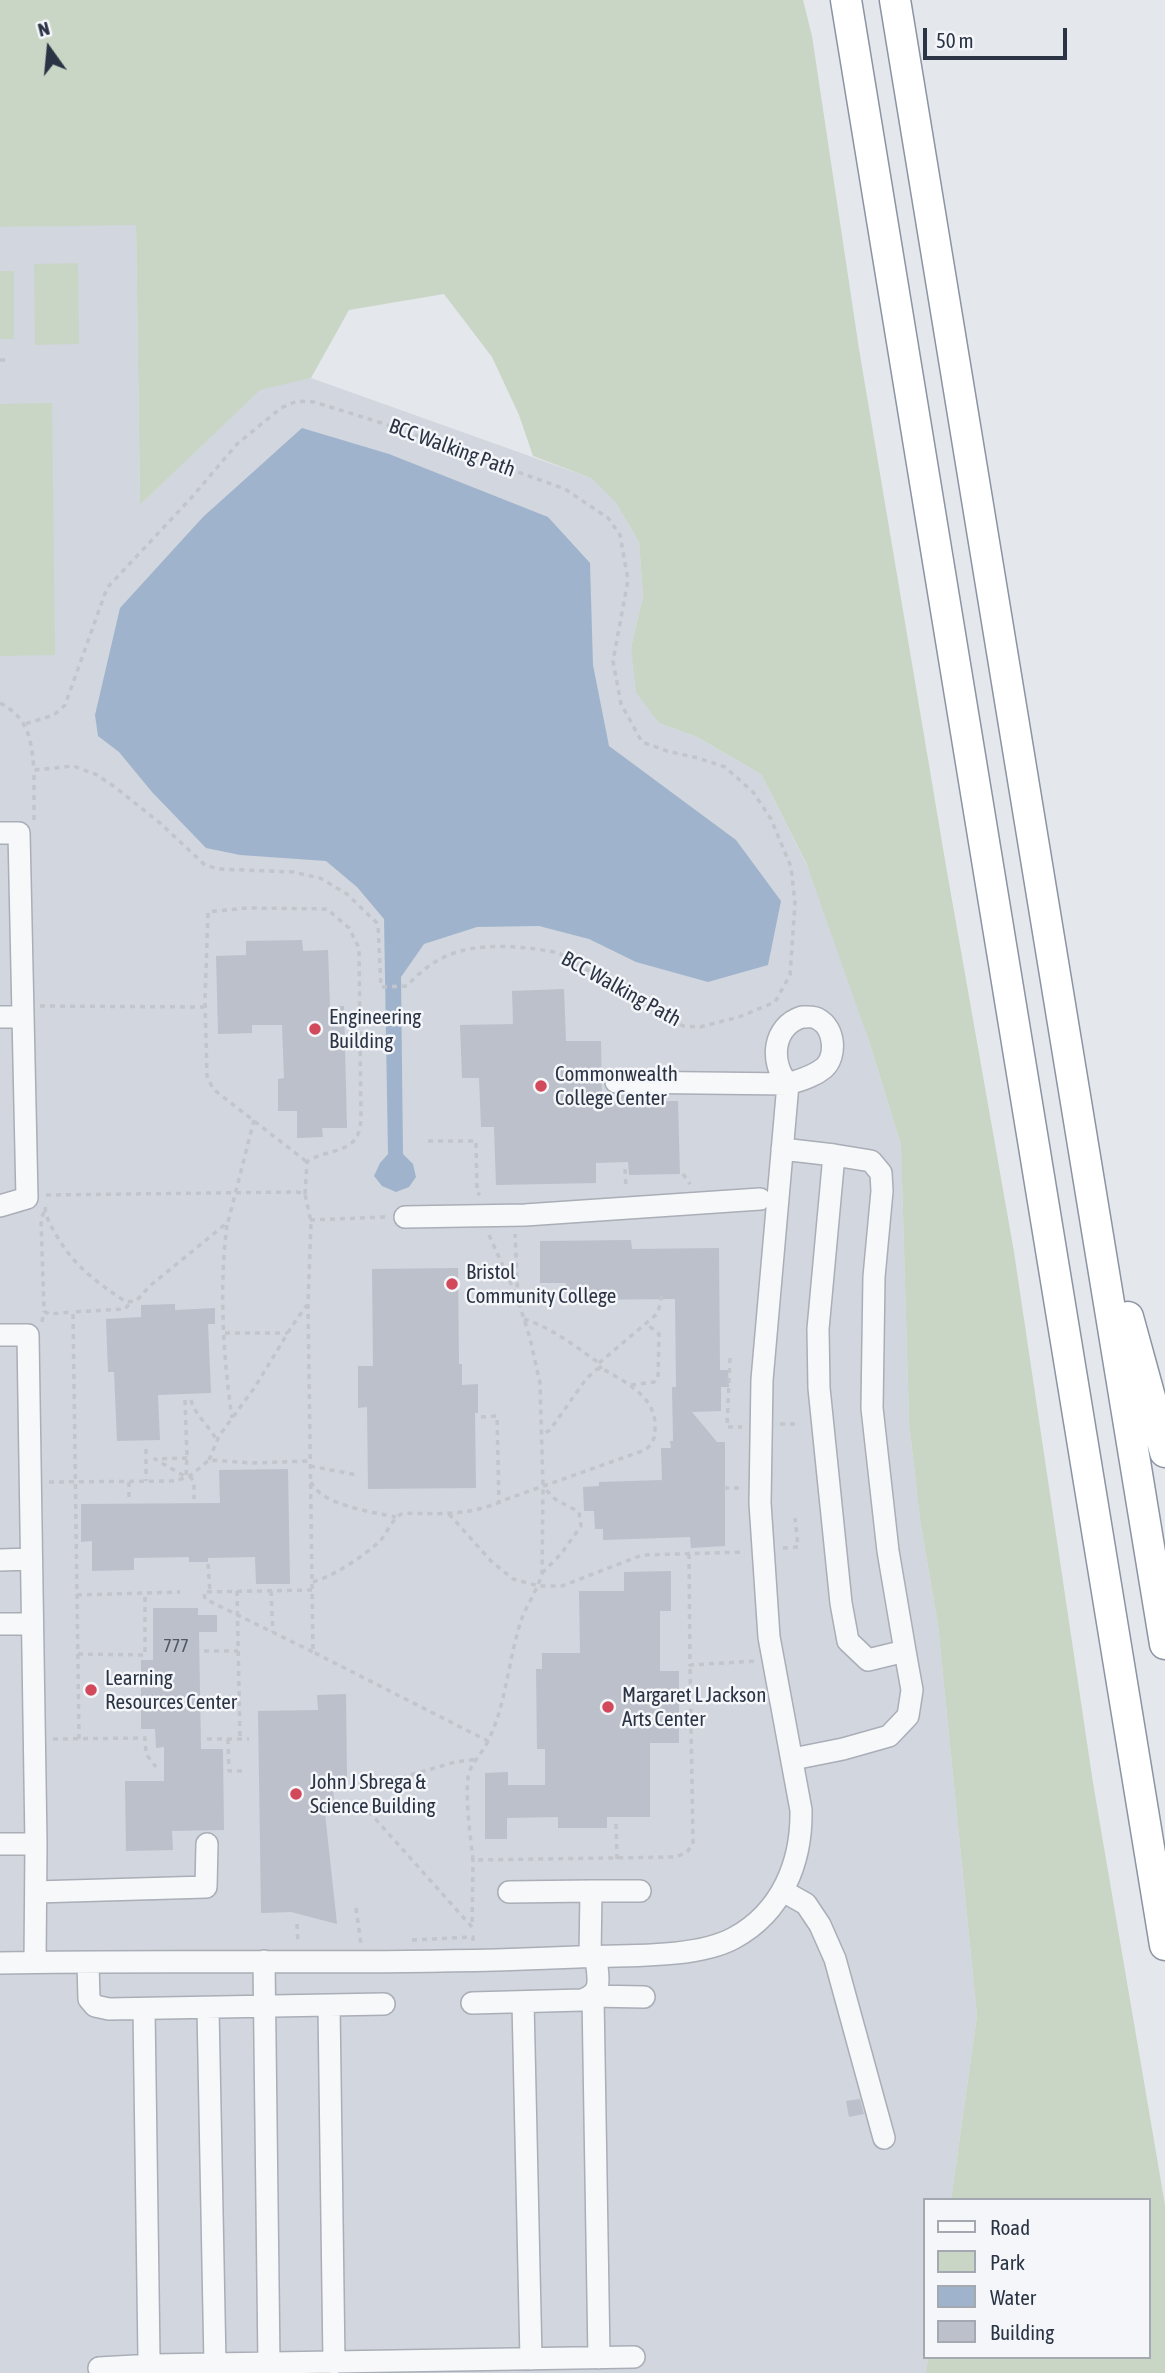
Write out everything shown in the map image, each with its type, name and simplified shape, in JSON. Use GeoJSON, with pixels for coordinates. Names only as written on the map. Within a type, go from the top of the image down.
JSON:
{"type":"FeatureCollection","features":[{"type":"Feature","properties":{"kind":"highway"},"geometry":{"type":"LineString","coordinates":[[846,0],[1165,1945]]}},
{"type":"Feature","properties":{"kind":"highway"},"geometry":{"type":"LineString","coordinates":[[895,0],[1165,1644]]}},
{"type":"Feature","properties":{"kind":"highway"},"geometry":{"type":"LineString","coordinates":[[1077,1108],[1122,1295],[1165,1452]]}},
{"type":"Feature","properties":{"kind":"lane"},"geometry":{"type":"LineString","coordinates":[[0,833],[19,833],[10,972],[28,1012],[36,1195],[0,1206]]}},
{"type":"Feature","properties":{"kind":"lane"},"geometry":{"type":"LineString","coordinates":[[0,1017],[28,1012]]}},
{"type":"Feature","properties":{"kind":"lane"},"geometry":{"type":"LineString","coordinates":[[0,1963],[533,1959],[663,1953],[719,1945],[733,1939],[760,1920],[783,1891],[796,1862],[801,1836],[801,1810],[769,1637],[763,1550],[760,1432],[762,1380],[788,1084],[616,1083]]}},
{"type":"Feature","properties":{"kind":"lane"},"geometry":{"type":"LineString","coordinates":[[782,1149],[871,1161],[881,1173],[882,1191],[874,1277],[872,1408],[888,1551],[912,1690],[908,1716],[889,1736],[793,1759]]}},
{"type":"Feature","properties":{"kind":"lane"},"geometry":{"type":"LineString","coordinates":[[834,1158],[818,1341],[820,1388],[841,1603],[848,1641],[868,1660],[905,1651]]}},
{"type":"Feature","properties":{"kind":"lane"},"geometry":{"type":"LineString","coordinates":[[405,1217],[482,1206],[516,1215],[760,1199]]}},
{"type":"Feature","properties":{"kind":"lane"},"geometry":{"type":"LineString","coordinates":[[0,1335],[28,1335],[36,1844],[35,1962]]}},
{"type":"Feature","properties":{"kind":"lane"},"geometry":{"type":"LineString","coordinates":[[0,1560],[30,1559]]}},
{"type":"Feature","properties":{"kind":"lane"},"geometry":{"type":"LineString","coordinates":[[0,1624],[31,1624]]}},
{"type":"Feature","properties":{"kind":"lane"},"geometry":{"type":"LineString","coordinates":[[0,1844],[36,1844]]}},
{"type":"Feature","properties":{"kind":"lane"},"geometry":{"type":"LineString","coordinates":[[36,1892],[206,1887],[207,1844]]}},
{"type":"Feature","properties":{"kind":"lane"},"geometry":{"type":"LineString","coordinates":[[591,1891],[593,1956],[598,1990],[593,1996],[599,2358]]}},
{"type":"Feature","properties":{"kind":"lane"},"geometry":{"type":"LineString","coordinates":[[509,1892],[640,1891]]}},
{"type":"Feature","properties":{"kind":"lane"},"geometry":{"type":"LineString","coordinates":[[783,1891],[806,1904],[820,1925],[835,1959],[884,2138]]}},
{"type":"Feature","properties":{"kind":"lane"},"geometry":{"type":"LineString","coordinates":[[264,1961],[269,2364]]}},
{"type":"Feature","properties":{"kind":"lane"},"geometry":{"type":"LineString","coordinates":[[88,1963],[89,1999],[95,2006],[108,2009],[384,2004]]}},
{"type":"Feature","properties":{"kind":"lane"},"geometry":{"type":"LineString","coordinates":[[472,2003],[582,2000],[593,1996],[644,1997]]}},
{"type":"Feature","properties":{"kind":"lane"},"geometry":{"type":"LineString","coordinates":[[523,2002],[531,2359]]}},
{"type":"Feature","properties":{"kind":"lane"},"geometry":{"type":"LineString","coordinates":[[329,2006],[334,2363]]}},
{"type":"Feature","properties":{"kind":"lane"},"geometry":{"type":"LineString","coordinates":[[208,2008],[215,2365]]}},
{"type":"Feature","properties":{"kind":"lane"},"geometry":{"type":"LineString","coordinates":[[144,2009],[149,2358],[153,2365]]}},
{"type":"Feature","properties":{"kind":"lane"},"geometry":{"type":"LineString","coordinates":[[99,2368],[334,2363],[388,2368],[531,2359],[634,2357]]}},
{"type":"Feature","properties":{"kind":"path"},"geometry":{"type":"LineString","coordinates":[[0,360],[10,360]]}},
{"type":"Feature","properties":{"kind":"path","name":"BCC Walking Path"},"geometry":{"type":"LineString","coordinates":[[297,401],[314,402],[398,428],[565,489],[608,518],[620,535],[628,580],[613,661],[621,704],[642,741],[725,767],[752,792],[771,819],[791,867],[795,903],[790,975],[775,1002],[739,1017],[700,1027],[683,1026],[559,953],[543,950],[481,948],[461,951],[421,971],[407,986],[381,987],[378,924],[347,894],[320,878],[293,872],[218,869],[205,865],[160,823],[95,774],[73,766],[34,770],[31,738],[25,724],[54,715],[65,705],[107,587],[192,497],[237,444],[281,408],[297,401]]}},
{"type":"Feature","properties":{"kind":"path"},"geometry":{"type":"LineString","coordinates":[[0,703],[25,724]]}},
{"type":"Feature","properties":{"kind":"path"},"geometry":{"type":"LineString","coordinates":[[307,1162],[213,1089],[207,1076],[205,1007],[208,912],[247,908],[327,909],[349,928],[359,947],[361,1121],[357,1138],[347,1146],[307,1162],[305,1194],[310,1220],[309,1464],[313,1652]]}},
{"type":"Feature","properties":{"kind":"path"},"geometry":{"type":"LineString","coordinates":[[28,1012],[205,1007]]}},
{"type":"Feature","properties":{"kind":"path"},"geometry":{"type":"LineString","coordinates":[[232,1418],[227,1385],[224,1249],[228,1222],[254,1120]]}},
{"type":"Feature","properties":{"kind":"path"},"geometry":{"type":"LineString","coordinates":[[362,1804],[472,1927],[473,1860],[469,1771],[496,1724],[522,1619],[539,1586],[542,1573],[542,1434],[538,1374],[524,1319],[477,1192],[476,1141],[428,1141]]}},
{"type":"Feature","properties":{"kind":"path"},"geometry":{"type":"LineString","coordinates":[[228,1222],[136,1301],[126,1302],[96,1282],[70,1257],[36,1195],[305,1194]]}},
{"type":"Feature","properties":{"kind":"path"},"geometry":{"type":"LineString","coordinates":[[45,1211],[41,1219],[44,1311],[49,1314],[125,1309],[130,1302]]}},
{"type":"Feature","properties":{"kind":"path"},"geometry":{"type":"LineString","coordinates":[[516,1215],[518,1300]]}},
{"type":"Feature","properties":{"kind":"path"},"geometry":{"type":"LineString","coordinates":[[310,1220],[405,1217]]}},
{"type":"Feature","properties":{"kind":"path"},"geometry":{"type":"LineString","coordinates":[[599,1363],[657,1314],[661,1293]]}},
{"type":"Feature","properties":{"kind":"path"},"geometry":{"type":"LineString","coordinates":[[29,1482],[146,1482],[175,1481],[188,1477],[209,1460],[217,1441],[308,1304]]}},
{"type":"Feature","properties":{"kind":"path"},"geometry":{"type":"LineString","coordinates":[[73,1312],[79,1739]]}},
{"type":"Feature","properties":{"kind":"path"},"geometry":{"type":"LineString","coordinates":[[312,1582],[351,1562],[378,1543],[396,1517],[402,1513],[449,1514],[484,1509],[645,1450],[652,1444],[655,1436],[653,1408],[629,1385],[601,1369],[599,1363],[540,1324],[524,1319]]}},
{"type":"Feature","properties":{"kind":"path"},"geometry":{"type":"LineString","coordinates":[[629,1385],[654,1382],[658,1378],[659,1334],[647,1324]]}},
{"type":"Feature","properties":{"kind":"path"},"geometry":{"type":"LineString","coordinates":[[225,1333],[288,1333]]}},
{"type":"Feature","properties":{"kind":"path"},"geometry":{"type":"LineString","coordinates":[[730,1358],[727,1427],[747,1428]]}},
{"type":"Feature","properties":{"kind":"path"},"geometry":{"type":"LineString","coordinates":[[542,1434],[550,1430],[592,1372],[601,1369]]}},
{"type":"Feature","properties":{"kind":"path"},"geometry":{"type":"LineString","coordinates":[[185,1400],[188,1477]]}},
{"type":"Feature","properties":{"kind":"path"},"geometry":{"type":"LineString","coordinates":[[191,1400],[193,1409],[211,1428],[217,1441]]}},
{"type":"Feature","properties":{"kind":"path"},"geometry":{"type":"LineString","coordinates":[[481,1417],[497,1416],[499,1502]]}},
{"type":"Feature","properties":{"kind":"path"},"geometry":{"type":"LineString","coordinates":[[775,1424],[798,1424]]}},
{"type":"Feature","properties":{"kind":"path"},"geometry":{"type":"LineString","coordinates":[[146,1449],[146,1482]]}},
{"type":"Feature","properties":{"kind":"path"},"geometry":{"type":"LineString","coordinates":[[187,1458],[155,1459],[194,1482],[194,1499]]}},
{"type":"Feature","properties":{"kind":"path"},"geometry":{"type":"LineString","coordinates":[[209,1460],[309,1464],[357,1475]]}},
{"type":"Feature","properties":{"kind":"path"},"geometry":{"type":"LineString","coordinates":[[310,1480],[314,1490],[328,1499],[396,1517]]}},
{"type":"Feature","properties":{"kind":"path"},"geometry":{"type":"LineString","coordinates":[[129,1482],[129,1499]]}},
{"type":"Feature","properties":{"kind":"path"},"geometry":{"type":"LineString","coordinates":[[542,1573],[561,1554],[581,1526],[579,1512],[555,1499],[543,1488]]}},
{"type":"Feature","properties":{"kind":"path"},"geometry":{"type":"LineString","coordinates":[[724,1488],[747,1488]]}},
{"type":"Feature","properties":{"kind":"path"},"geometry":{"type":"LineString","coordinates":[[449,1514],[491,1561],[513,1578],[539,1586],[562,1586],[642,1555],[751,1552]]}},
{"type":"Feature","properties":{"kind":"path"},"geometry":{"type":"LineString","coordinates":[[777,1549],[798,1547],[795,1518]]}},
{"type":"Feature","properties":{"kind":"path"},"geometry":{"type":"LineString","coordinates":[[473,1860],[676,1857],[687,1852],[693,1844],[689,1554]]}},
{"type":"Feature","properties":{"kind":"path"},"geometry":{"type":"LineString","coordinates":[[208,1564],[209,1592]]}},
{"type":"Feature","properties":{"kind":"path"},"geometry":{"type":"LineString","coordinates":[[312,1590],[204,1592],[205,1599],[488,1741]]}},
{"type":"Feature","properties":{"kind":"path"},"geometry":{"type":"LineString","coordinates":[[237,1591],[240,1740]]}},
{"type":"Feature","properties":{"kind":"path"},"geometry":{"type":"LineString","coordinates":[[271,1591],[272,1632]]}},
{"type":"Feature","properties":{"kind":"path"},"geometry":{"type":"LineString","coordinates":[[77,1595],[180,1592]]}},
{"type":"Feature","properties":{"kind":"path"},"geometry":{"type":"LineString","coordinates":[[78,1654],[145,1655],[145,1593]]}},
{"type":"Feature","properties":{"kind":"path"},"geometry":{"type":"LineString","coordinates":[[204,1651],[238,1651]]}},
{"type":"Feature","properties":{"kind":"path"},"geometry":{"type":"LineString","coordinates":[[690,1665],[774,1660]]}},
{"type":"Feature","properties":{"kind":"path"},"geometry":{"type":"LineString","coordinates":[[48,1739],[145,1738],[146,1754],[156,1767]]}},
{"type":"Feature","properties":{"kind":"path"},"geometry":{"type":"LineString","coordinates":[[207,1739],[249,1739]]}},
{"type":"Feature","properties":{"kind":"path"},"geometry":{"type":"LineString","coordinates":[[228,1739],[229,1771],[245,1770]]}},
{"type":"Feature","properties":{"kind":"path"},"geometry":{"type":"LineString","coordinates":[[363,1789],[455,1762],[478,1759]]}},
{"type":"Feature","properties":{"kind":"path"},"geometry":{"type":"LineString","coordinates":[[616,1824],[617,1859]]}},
{"type":"Feature","properties":{"kind":"path"},"geometry":{"type":"LineString","coordinates":[[356,1908],[362,1948]]}},
{"type":"Feature","properties":{"kind":"path"},"geometry":{"type":"LineString","coordinates":[[297,1924],[298,1949]]}},
{"type":"Feature","properties":{"kind":"shaded area","name":"Bristol Community College"},"geometry":{"type":"Polygon","coordinates":[[[136,224],[140,505],[260,389],[311,378],[591,478],[616,503],[639,542],[643,597],[631,647],[659,723],[697,737],[761,774],[828,908],[901,1145],[909,1422],[920,1520],[938,1625],[977,2016],[951,2198],[923,2198],[923,2359],[928,2359],[926,2373],[0,2373],[0,227],[136,224]]]}},
{"type":"Feature","properties":{"kind":"green space"},"geometry":{"type":"Polygon","coordinates":[[[0,0],[803,0],[812,36],[859,349],[946,866],[1014,1252],[1093,1783],[1165,2205],[1165,2373],[926,2373],[928,2359],[1151,2359],[1151,2198],[951,2198],[977,2016],[938,1625],[920,1520],[909,1422],[901,1145],[869,1041],[807,865],[761,774],[697,737],[659,723],[636,692],[631,647],[643,597],[639,542],[616,503],[591,478],[533,456],[519,415],[492,357],[444,294],[349,310],[311,378],[260,390],[140,505],[136,225],[0,227],[0,0]]]}},
{"type":"Feature","properties":{"kind":"green space"},"geometry":{"type":"Polygon","coordinates":[[[78,263],[79,344],[35,345],[34,264],[78,263]]]}},
{"type":"Feature","properties":{"kind":"green space"},"geometry":{"type":"Polygon","coordinates":[[[0,271],[14,271],[14,339],[0,339],[0,271]]]}},
{"type":"Feature","properties":{"kind":"green space"},"geometry":{"type":"Polygon","coordinates":[[[52,403],[55,655],[0,656],[0,404],[52,403]]]}},
{"type":"Feature","properties":{"kind":"water"},"geometry":{"type":"Polygon","coordinates":[[[302,428],[389,454],[548,517],[590,563],[593,665],[609,746],[736,840],[781,901],[768,965],[708,982],[636,962],[589,939],[539,926],[477,927],[424,944],[401,977],[403,1154],[413,1164],[416,1177],[409,1187],[396,1192],[382,1186],[374,1176],[388,1154],[384,919],[357,887],[326,861],[240,855],[206,848],[152,792],[119,752],[98,736],[95,715],[120,608],[203,517],[302,428]]]}},
{"type":"Feature","properties":{"kind":"building","name":"Engineering Building"},"geometry":{"type":"Polygon","coordinates":[[[302,940],[303,951],[328,950],[330,1007],[344,1006],[347,1128],[322,1128],[323,1137],[297,1138],[297,1111],[278,1111],[278,1079],[284,1078],[282,1025],[252,1025],[252,1033],[218,1034],[216,956],[246,955],[246,941],[302,940]]]}},
{"type":"Feature","properties":{"kind":"building","name":"Commonwealth College Center"},"geometry":{"type":"Polygon","coordinates":[[[564,989],[566,1041],[601,1041],[602,1095],[626,1095],[627,1102],[678,1101],[680,1174],[629,1175],[628,1162],[596,1163],[596,1183],[496,1185],[494,1127],[481,1127],[479,1078],[462,1078],[460,1025],[513,1024],[512,991],[564,989]]]}},
{"type":"Feature","properties":{"kind":"building"},"geometry":{"type":"Polygon","coordinates":[[[631,1240],[632,1249],[719,1248],[720,1370],[728,1370],[729,1387],[721,1387],[721,1411],[692,1412],[717,1442],[725,1442],[725,1546],[691,1548],[690,1537],[603,1540],[603,1529],[595,1529],[594,1511],[584,1511],[583,1487],[599,1486],[599,1482],[662,1480],[661,1448],[671,1448],[670,1441],[673,1441],[672,1387],[676,1387],[675,1299],[574,1300],[574,1293],[566,1293],[566,1283],[540,1283],[540,1241],[631,1240]]]}},
{"type":"Feature","properties":{"kind":"building"},"geometry":{"type":"Polygon","coordinates":[[[458,1268],[459,1364],[462,1364],[462,1385],[478,1384],[478,1413],[475,1413],[476,1488],[368,1489],[367,1407],[358,1408],[358,1366],[373,1366],[372,1269],[458,1268]]]}},
{"type":"Feature","properties":{"kind":"building"},"geometry":{"type":"Polygon","coordinates":[[[175,1304],[175,1310],[215,1308],[215,1324],[208,1324],[211,1393],[158,1395],[160,1440],[117,1441],[114,1372],[108,1372],[106,1319],[141,1317],[141,1305],[175,1304]]]}},
{"type":"Feature","properties":{"kind":"building"},"geometry":{"type":"Polygon","coordinates":[[[288,1469],[290,1584],[256,1584],[255,1557],[208,1558],[208,1562],[189,1562],[189,1557],[134,1558],[134,1570],[92,1571],[92,1541],[81,1542],[81,1504],[220,1503],[219,1470],[288,1469]]]}},
{"type":"Feature","properties":{"kind":"building","name":"Margaret L Jackson Arts Center"},"geometry":{"type":"Polygon","coordinates":[[[671,1571],[671,1611],[660,1611],[660,1671],[679,1671],[679,1743],[650,1743],[650,1817],[607,1817],[607,1828],[558,1828],[558,1817],[507,1818],[507,1839],[485,1839],[485,1773],[508,1772],[508,1785],[545,1785],[545,1749],[537,1749],[536,1669],[542,1669],[542,1653],[580,1653],[579,1591],[624,1591],[624,1572],[671,1571]]]}},
{"type":"Feature","properties":{"kind":"building"},"geometry":{"type":"Polygon","coordinates":[[[153,1608],[198,1608],[198,1615],[217,1615],[217,1632],[199,1632],[201,1749],[223,1749],[224,1830],[172,1831],[173,1850],[126,1851],[125,1781],[164,1781],[164,1747],[156,1748],[155,1729],[141,1729],[141,1660],[153,1660],[153,1608]]]}},
{"type":"Feature","properties":{"kind":"building","name":"John J Sbrega & Science Building"},"geometry":{"type":"Polygon","coordinates":[[[346,1694],[347,1777],[333,1776],[334,1812],[325,1813],[337,1924],[291,1912],[261,1913],[258,1711],[318,1710],[317,1695],[346,1694]]]}},
{"type":"Feature","properties":{"kind":"building"},"geometry":{"type":"Polygon","coordinates":[[[860,2099],[864,2114],[849,2117],[846,2101],[860,2099]]]}},
{"type":"Feature","properties":{"kind":"place","name":"Engineering Building"},"geometry":{"type":"Point","coordinates":[315,1029]}},
{"type":"Feature","properties":{"kind":"place","name":"Commonwealth College Center"},"geometry":{"type":"Point","coordinates":[541,1086]}},
{"type":"Feature","properties":{"kind":"place","name":"Bristol Community College"},"geometry":{"type":"Point","coordinates":[452,1284]}},
{"type":"Feature","properties":{"kind":"place","name":"Learning Resources Center"},"geometry":{"type":"Point","coordinates":[91,1690]}},
{"type":"Feature","properties":{"kind":"place","name":"Margaret L Jackson Arts Center"},"geometry":{"type":"Point","coordinates":[608,1707]}},
{"type":"Feature","properties":{"kind":"place","name":"John J Sbrega & Science Building"},"geometry":{"type":"Point","coordinates":[296,1794]}}]}
